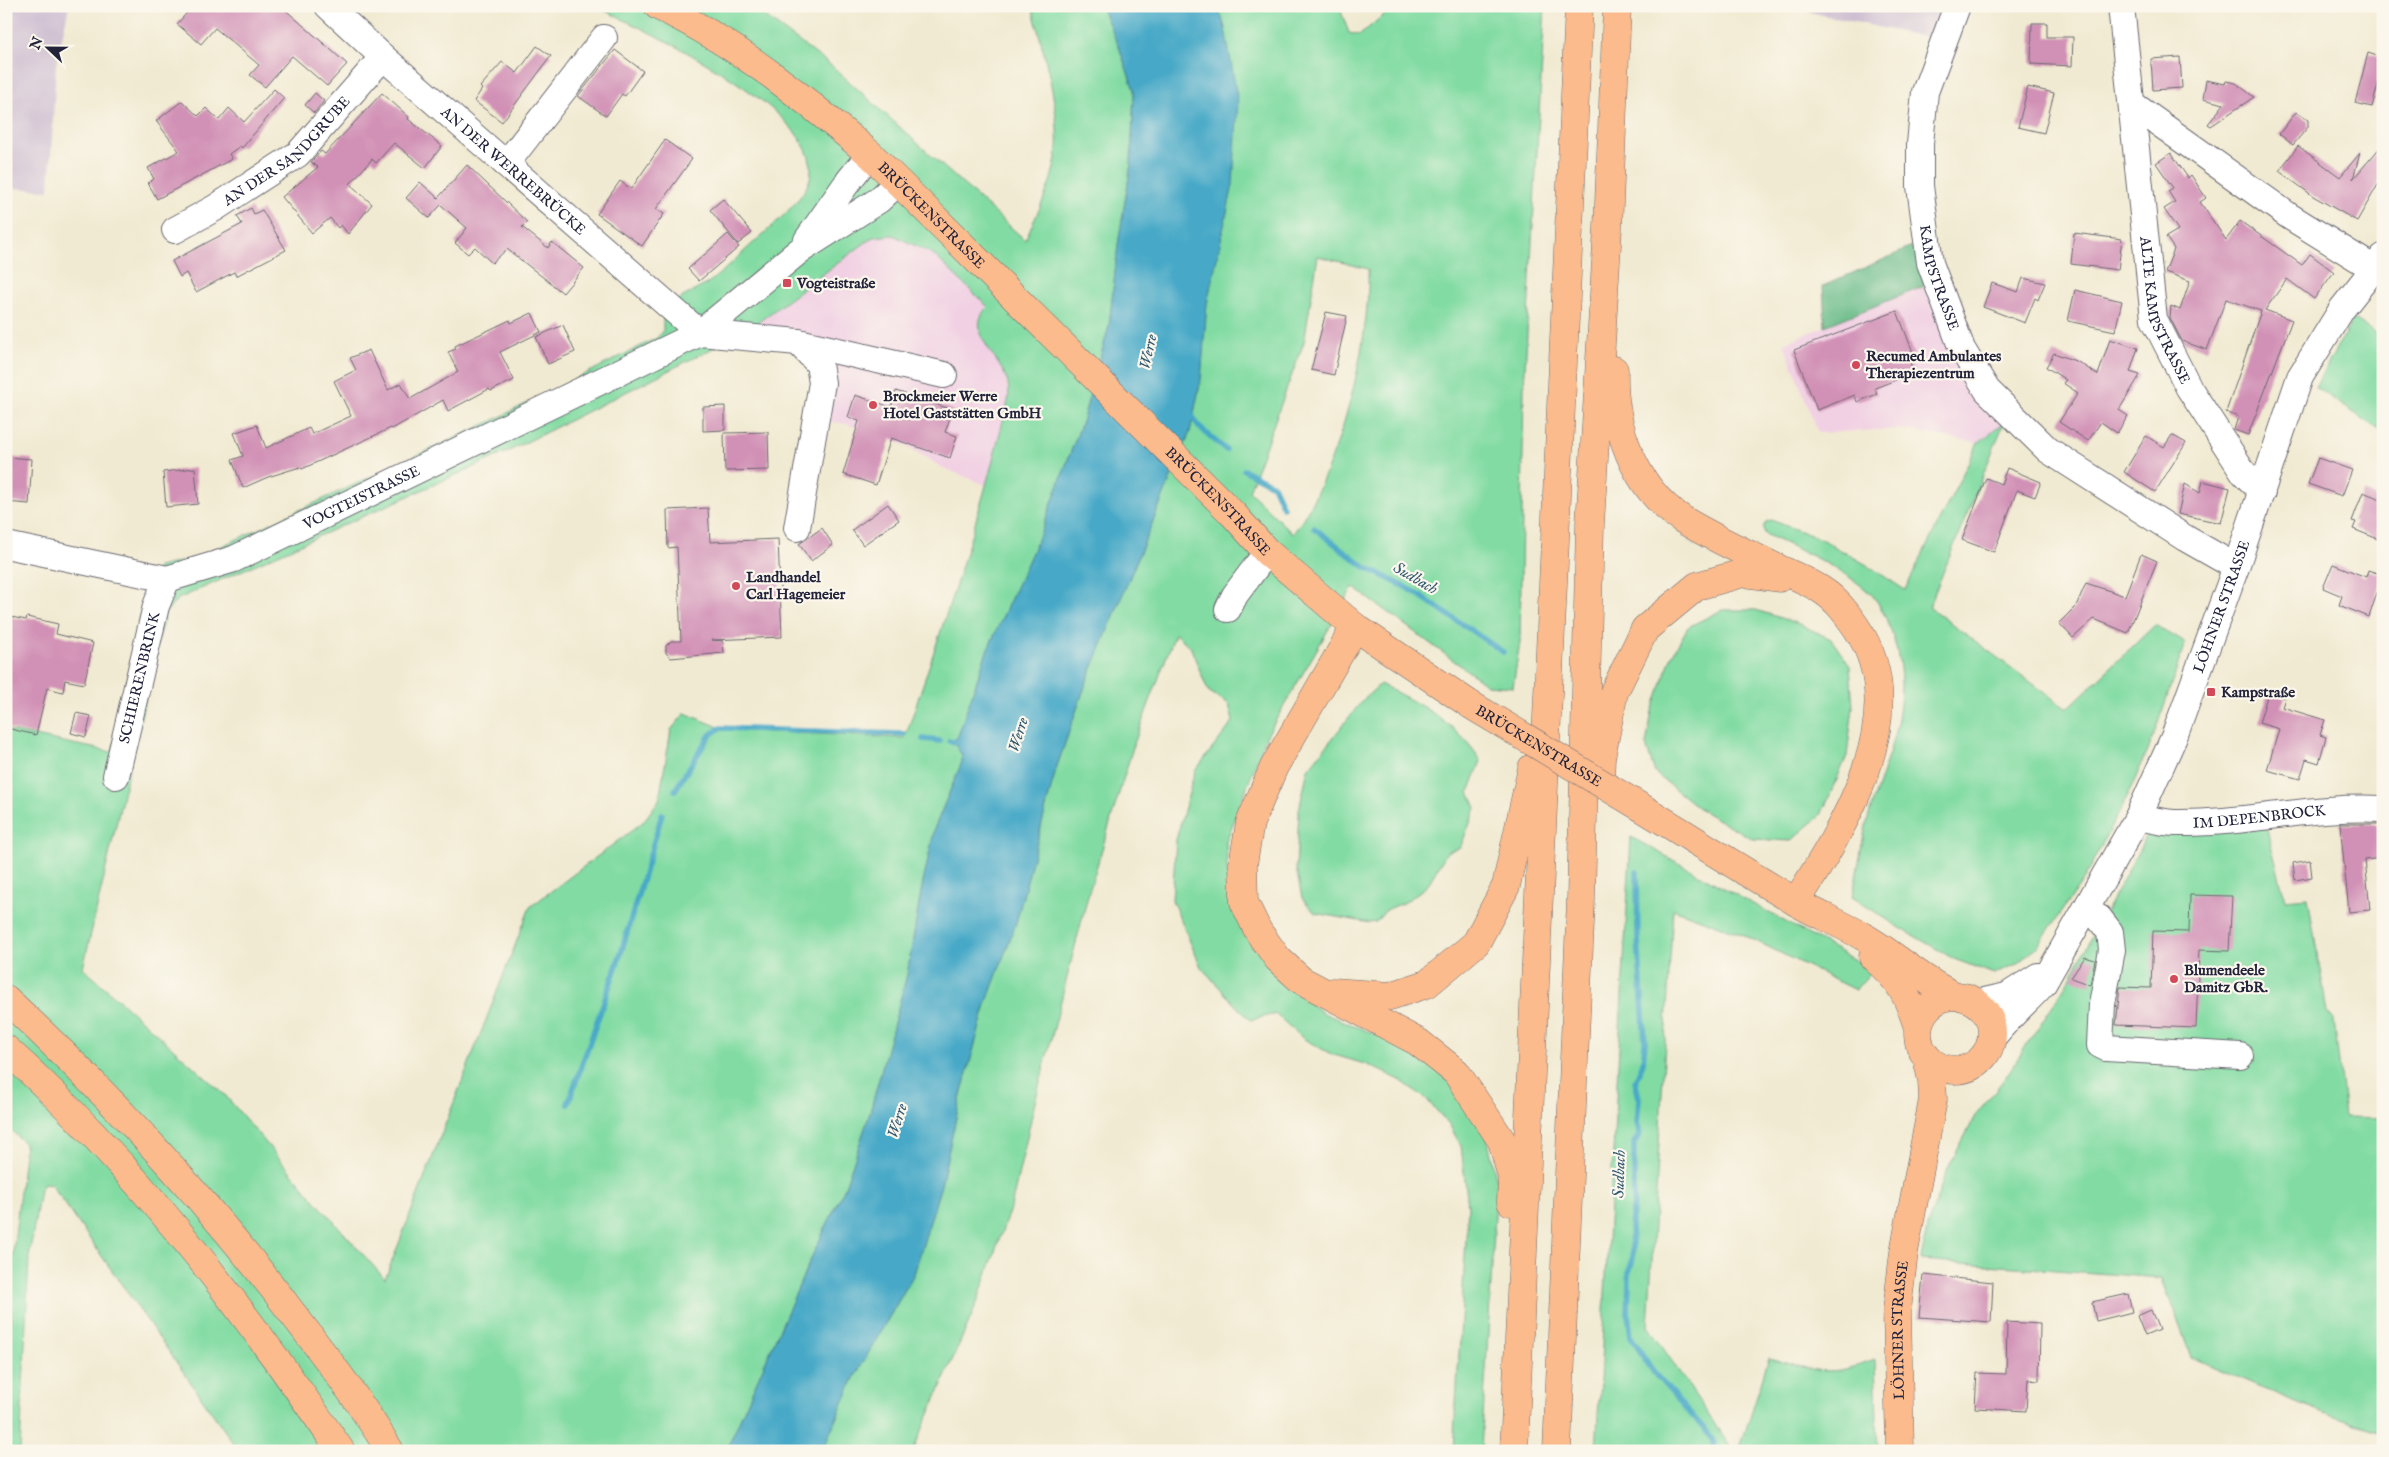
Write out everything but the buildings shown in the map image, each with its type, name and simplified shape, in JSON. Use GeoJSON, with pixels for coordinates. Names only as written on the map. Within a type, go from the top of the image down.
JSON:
{"type":"FeatureCollection","features":[{"type":"Feature","properties":{"kind":"main road","name":"BRÜCKENSTRASSE"},"geometry":{"type":"LineString","coordinates":[[658,6],[750,59],[818,110],[870,154],[1233,514],[1266,552],[1355,628],[1471,705],[1796,902],[1834,924],[1862,936],[1899,958],[1933,986],[1966,999]]}},
{"type":"Feature","properties":{"kind":"main road"},"geometry":{"type":"LineString","coordinates":[[1514,1451],[1521,1333],[1579,6]]}},
{"type":"Feature","properties":{"kind":"main road"},"geometry":{"type":"LineString","coordinates":[[1557,1451],[1579,944],[1590,524],[1608,228],[1617,6]]}},
{"type":"Feature","properties":{"kind":"main road"},"geometry":{"type":"LineString","coordinates":[[1608,228],[1618,253],[1614,393],[1622,438],[1647,487],[1680,518],[1824,591],[1846,613],[1863,637],[1874,662],[1880,702],[1874,746],[1845,822],[1796,902]]}},
{"type":"Feature","properties":{"kind":"main road"},"geometry":{"type":"LineString","coordinates":[[1579,944],[1595,903],[1601,758],[1614,692],[1645,629],[1697,586],[1744,573],[1774,576],[1824,591]]}},
{"type":"Feature","properties":{"kind":"main road"},"geometry":{"type":"LineString","coordinates":[[1355,628],[1274,767],[1250,823],[1243,864],[1244,902],[1258,931],[1278,959],[1301,980],[1418,1042],[1456,1072],[1502,1141],[1512,1177],[1509,1279],[1521,1333]]}},
{"type":"Feature","properties":{"kind":"main road"},"geometry":{"type":"LineString","coordinates":[[1320,991],[1390,996],[1426,984],[1476,943],[1506,886],[1548,696]]}},
{"type":"Feature","properties":{"kind":"main road","name":"BRÜCKENSTRASSE"},"geometry":{"type":"LineString","coordinates":[[1834,924],[1888,971],[1906,992],[1918,1028]]}},
{"type":"Feature","properties":{"kind":"main road"},"geometry":{"type":"LineString","coordinates":[[1945,997],[1966,999],[1989,1019],[1991,1040],[1982,1059],[1974,1066],[1959,1070],[1944,1069],[1927,1058],[1918,1039],[1918,1028],[1921,1018],[1931,1005],[1945,997]]}},
{"type":"Feature","properties":{"kind":"main road"},"geometry":{"type":"LineString","coordinates":[[6,999],[129,1118],[216,1216],[334,1368],[390,1451]]}},
{"type":"Feature","properties":{"kind":"main road"},"geometry":{"type":"LineString","coordinates":[[6,1049],[37,1076],[118,1159],[161,1210],[320,1420],[341,1451]]}},
{"type":"Feature","properties":{"kind":"main road","name":"LÖHNER STRASSE"},"geometry":{"type":"LineString","coordinates":[[1900,1451],[1897,1310],[1904,1252],[1914,1209],[1933,1100],[1932,1080],[1927,1058]]}},
{"type":"Feature","properties":{"kind":"main road","name":"LÖHNER STRASSE"},"geometry":{"type":"LineString","coordinates":[[1914,1209],[1948,1103],[1959,1083],[1974,1066]]}},
{"type":"Feature","properties":{"kind":"street","name":"AN DER WERREBRÜCKE"},"geometry":{"type":"LineString","coordinates":[[328,6],[383,57],[700,333]]}},
{"type":"Feature","properties":{"kind":"street","name":"KAMPSTRASSE"},"geometry":{"type":"LineString","coordinates":[[1957,6],[1926,92],[1920,144],[1920,186],[1930,263],[1962,349],[1988,390],[2048,450],[2185,538],[2236,567]]}},
{"type":"Feature","properties":{"kind":"street","name":"ALTE KAMPSTRASSE"},"geometry":{"type":"LineString","coordinates":[[2121,6],[2154,319],[2189,388],[2244,473],[2262,492]]}},
{"type":"Feature","properties":{"kind":"street"},"geometry":{"type":"LineString","coordinates":[[506,164],[604,38]]}},
{"type":"Feature","properties":{"kind":"street","name":"AN DER SANDGRUBE"},"geometry":{"type":"LineString","coordinates":[[175,230],[215,208],[298,154],[383,57]]}},
{"type":"Feature","properties":{"kind":"street"},"geometry":{"type":"LineString","coordinates":[[2132,104],[2289,216],[2378,263]]}},
{"type":"Feature","properties":{"kind":"street","name":"VOGTEISTRASSE"},"geometry":{"type":"LineString","coordinates":[[799,251],[870,154]]}},
{"type":"Feature","properties":{"kind":"street","name":"VOGTEISTRASSE"},"geometry":{"type":"LineString","coordinates":[[6,546],[166,579],[234,559],[700,333],[799,251],[879,200],[898,182]]}},
{"type":"Feature","properties":{"kind":"street","name":"LÖHNER STRASSE"},"geometry":{"type":"LineString","coordinates":[[1991,1040],[2003,1024],[2024,1006],[2043,984],[2138,817],[2174,737],[2236,567],[2300,378],[2342,308],[2378,263]]}},
{"type":"Feature","properties":{"kind":"street"},"geometry":{"type":"LineString","coordinates":[[700,333],[798,342],[944,375]]}},
{"type":"Feature","properties":{"kind":"street"},"geometry":{"type":"LineString","coordinates":[[797,528],[822,383],[819,364],[798,342]]}},
{"type":"Feature","properties":{"kind":"street"},"geometry":{"type":"LineString","coordinates":[[1228,609],[1235,595],[1266,552]]}},
{"type":"Feature","properties":{"kind":"street","name":"SCHIERENBRINK"},"geometry":{"type":"LineString","coordinates":[[116,776],[156,606],[166,579]]}},
{"type":"Feature","properties":{"kind":"street","name":"IM DEPENBROCK"},"geometry":{"type":"LineString","coordinates":[[2138,817],[2174,824],[2273,817],[2354,808],[2383,810]]}},
{"type":"Feature","properties":{"kind":"street"},"geometry":{"type":"LineString","coordinates":[[2086,910],[2099,918],[2110,932],[2112,950],[2102,1004],[2100,1045],[2106,1048],[2240,1056]]}},
{"type":"Feature","properties":{"kind":"street","name":"LÖHNER STRASSE"},"geometry":{"type":"LineString","coordinates":[[1966,999],[2007,996],[2039,975],[2057,958]]}},
{"type":"Feature","properties":{"kind":"shaded area"},"geometry":{"type":"Polygon","coordinates":[[[6,6],[69,6],[56,65],[49,190],[6,188],[6,6]]]}},
{"type":"Feature","properties":{"kind":"shaded area"},"geometry":{"type":"Polygon","coordinates":[[[1809,6],[1948,6],[1933,39],[1809,12],[1809,6]]]}},
{"type":"Feature","properties":{"kind":"shaded area"},"geometry":{"type":"Polygon","coordinates":[[[893,235],[933,254],[988,307],[980,317],[980,335],[1005,372],[1009,396],[988,486],[941,467],[907,446],[847,424],[825,421],[827,360],[745,332],[873,237],[893,235]]]}},
{"type":"Feature","properties":{"kind":"shaded area"},"geometry":{"type":"Polygon","coordinates":[[[1925,286],[2004,423],[1978,443],[1902,429],[1818,433],[1784,343],[1925,286]]]}},
{"type":"Feature","properties":{"kind":"green space"},"geometry":{"type":"Polygon","coordinates":[[[595,6],[751,6],[833,67],[1025,240],[1051,179],[1056,158],[1057,141],[1054,103],[1032,6],[1101,6],[1119,47],[1134,90],[1131,164],[1118,245],[1109,326],[1083,419],[1040,535],[987,651],[958,736],[953,742],[962,755],[962,762],[935,827],[921,892],[907,975],[869,1116],[845,1187],[814,1252],[726,1451],[239,1451],[51,1184],[44,1183],[40,1190],[29,1257],[20,1451],[6,1451],[13,1255],[25,1144],[6,1125],[6,730],[112,752],[146,589],[158,567],[194,559],[496,419],[657,338],[663,331],[663,314],[680,299],[717,276],[793,205],[805,190],[810,163],[797,135],[770,107],[733,80],[693,56],[595,6]],[[893,235],[873,237],[745,332],[507,452],[178,599],[165,613],[83,968],[225,1095],[385,1279],[530,907],[643,822],[659,800],[671,730],[685,713],[726,730],[905,738],[970,541],[993,461],[1009,393],[1005,374],[986,345],[979,326],[981,316],[988,307],[933,254],[893,235]]]}},
{"type":"Feature","properties":{"kind":"green space"},"geometry":{"type":"Polygon","coordinates":[[[1218,6],[1339,6],[1349,33],[1360,35],[1394,6],[1545,6],[1524,388],[1520,642],[1513,687],[1487,685],[1353,587],[1266,737],[1226,842],[1228,883],[1242,926],[1289,988],[1323,1013],[1409,1048],[1438,1066],[1486,1132],[1497,1182],[1481,1451],[1453,1451],[1468,1206],[1461,1146],[1449,1124],[1425,1098],[1400,1080],[1368,1065],[1331,1054],[1304,1039],[1275,1014],[1251,1020],[1201,967],[1172,900],[1176,840],[1195,771],[1233,722],[1229,704],[1208,691],[1190,646],[1175,634],[1134,744],[1089,892],[1035,1102],[1012,1203],[977,1303],[913,1451],[822,1451],[854,1378],[914,1274],[941,1185],[962,1091],[986,1004],[1016,923],[1056,769],[1086,683],[1190,432],[1201,379],[1225,28],[1218,6]],[[1318,256],[1304,342],[1249,491],[1293,534],[1309,508],[1324,477],[1348,407],[1364,334],[1368,269],[1318,256]]]}},
{"type":"Feature","properties":{"kind":"green space"},"geometry":{"type":"Polygon","coordinates":[[[1914,246],[1925,286],[1825,326],[1823,286],[1914,246]]]}},
{"type":"Feature","properties":{"kind":"green space"},"geometry":{"type":"Polygon","coordinates":[[[2353,319],[2383,338],[2383,432],[2315,387],[2353,319]]]}},
{"type":"Feature","properties":{"kind":"green space"},"geometry":{"type":"Polygon","coordinates":[[[2004,423],[1929,607],[2067,709],[2155,625],[2185,643],[2155,734],[2129,793],[2082,882],[2036,948],[2019,963],[1994,974],[1954,959],[1852,897],[1866,826],[1889,754],[1900,709],[1899,660],[1892,634],[1881,607],[1871,594],[1834,567],[1765,534],[1763,528],[1766,522],[1771,520],[1821,539],[1867,565],[1905,590],[1978,443],[2004,423]]]}},
{"type":"Feature","properties":{"kind":"green space"},"geometry":{"type":"Polygon","coordinates":[[[1722,610],[1756,610],[1799,624],[1831,639],[1850,666],[1853,707],[1847,756],[1821,815],[1791,841],[1753,839],[1701,810],[1655,773],[1646,745],[1652,711],[1672,655],[1688,627],[1722,610]]]}},
{"type":"Feature","properties":{"kind":"green space"},"geometry":{"type":"Polygon","coordinates":[[[1380,684],[1436,715],[1461,736],[1481,761],[1469,792],[1476,808],[1460,848],[1447,852],[1427,886],[1405,902],[1386,910],[1376,922],[1370,923],[1315,913],[1302,898],[1296,868],[1299,810],[1308,769],[1362,701],[1380,684]]]}},
{"type":"Feature","properties":{"kind":"green space"},"geometry":{"type":"Polygon","coordinates":[[[2267,829],[2285,899],[2308,897],[2327,1012],[2334,1020],[2345,1117],[2383,1118],[2383,1434],[2300,1404],[2191,1357],[2162,1278],[1921,1260],[1927,1227],[1947,1170],[1976,1115],[2005,1078],[2066,985],[2150,830],[2267,829]]]}},
{"type":"Feature","properties":{"kind":"green space"},"geometry":{"type":"Polygon","coordinates":[[[1631,837],[1873,970],[1855,990],[1744,935],[1673,909],[1648,1326],[1733,1451],[1596,1451],[1631,837]]]}},
{"type":"Feature","properties":{"kind":"green space"},"geometry":{"type":"Polygon","coordinates":[[[1769,1358],[1822,1371],[1845,1369],[1875,1360],[1878,1451],[1739,1451],[1769,1358]]]}},
{"type":"Feature","properties":{"kind":"water","name":"Werre"},"geometry":{"type":"Polygon","coordinates":[[[1101,6],[1218,6],[1225,28],[1238,102],[1233,185],[1207,304],[1201,379],[1190,432],[1086,683],[1056,769],[1016,923],[986,1004],[962,1091],[941,1185],[914,1274],[854,1378],[822,1451],[726,1451],[814,1252],[845,1187],[869,1116],[907,975],[921,892],[935,827],[962,762],[962,755],[953,742],[958,736],[987,651],[1040,535],[1083,419],[1109,326],[1118,245],[1131,164],[1134,90],[1119,47],[1101,6]]]}},
{"type":"Feature","properties":{"kind":"waterway","name":"Sudbach"},"geometry":{"type":"LineString","coordinates":[[1189,410],[1199,427],[1226,450]]}},
{"type":"Feature","properties":{"kind":"waterway","name":"Sudbach"},"geometry":{"type":"LineString","coordinates":[[1244,470],[1273,485],[1283,507]]}},
{"type":"Feature","properties":{"kind":"waterway","name":"Sudbach"},"geometry":{"type":"LineString","coordinates":[[1314,528],[1365,567],[1413,591],[1503,652]]}},
{"type":"Feature","properties":{"kind":"waterway"},"geometry":{"type":"LineString","coordinates":[[675,790],[710,735],[720,728],[904,734]]}},
{"type":"Feature","properties":{"kind":"waterway"},"geometry":{"type":"LineString","coordinates":[[923,739],[940,741]]}},
{"type":"Feature","properties":{"kind":"waterway"},"geometry":{"type":"LineString","coordinates":[[949,741],[953,742]]}},
{"type":"Feature","properties":{"kind":"waterway"},"geometry":{"type":"LineString","coordinates":[[568,1104],[620,956],[662,814]]}},
{"type":"Feature","properties":{"kind":"waterway","name":"Sudbach"},"geometry":{"type":"LineString","coordinates":[[1637,872],[1638,939],[1645,1042],[1643,1063],[1635,1081],[1639,1098],[1637,1123],[1640,1134],[1634,1143],[1634,1202],[1631,1227],[1633,1259],[1629,1272],[1628,1314],[1631,1337],[1654,1373],[1713,1439],[1716,1451]]}},
{"type":"Feature","properties":{"kind":"place","name":"Vogteistraße"},"geometry":{"type":"Point","coordinates":[787,283]}},
{"type":"Feature","properties":{"kind":"place","name":"Recumed Ambulantes Therapiezentrum"},"geometry":{"type":"Point","coordinates":[1856,365]}},
{"type":"Feature","properties":{"kind":"place","name":"Brockmeier Werre Hotel Gaststätten GmbH"},"geometry":{"type":"Point","coordinates":[873,405]}},
{"type":"Feature","properties":{"kind":"place","name":"Landhandel Carl Hagemeier"},"geometry":{"type":"Point","coordinates":[736,586]}},
{"type":"Feature","properties":{"kind":"place","name":"Kampstraße"},"geometry":{"type":"Point","coordinates":[2211,692]}},
{"type":"Feature","properties":{"kind":"place","name":"Blumendeele Damitz GbR."},"geometry":{"type":"Point","coordinates":[2174,979]}}]}
